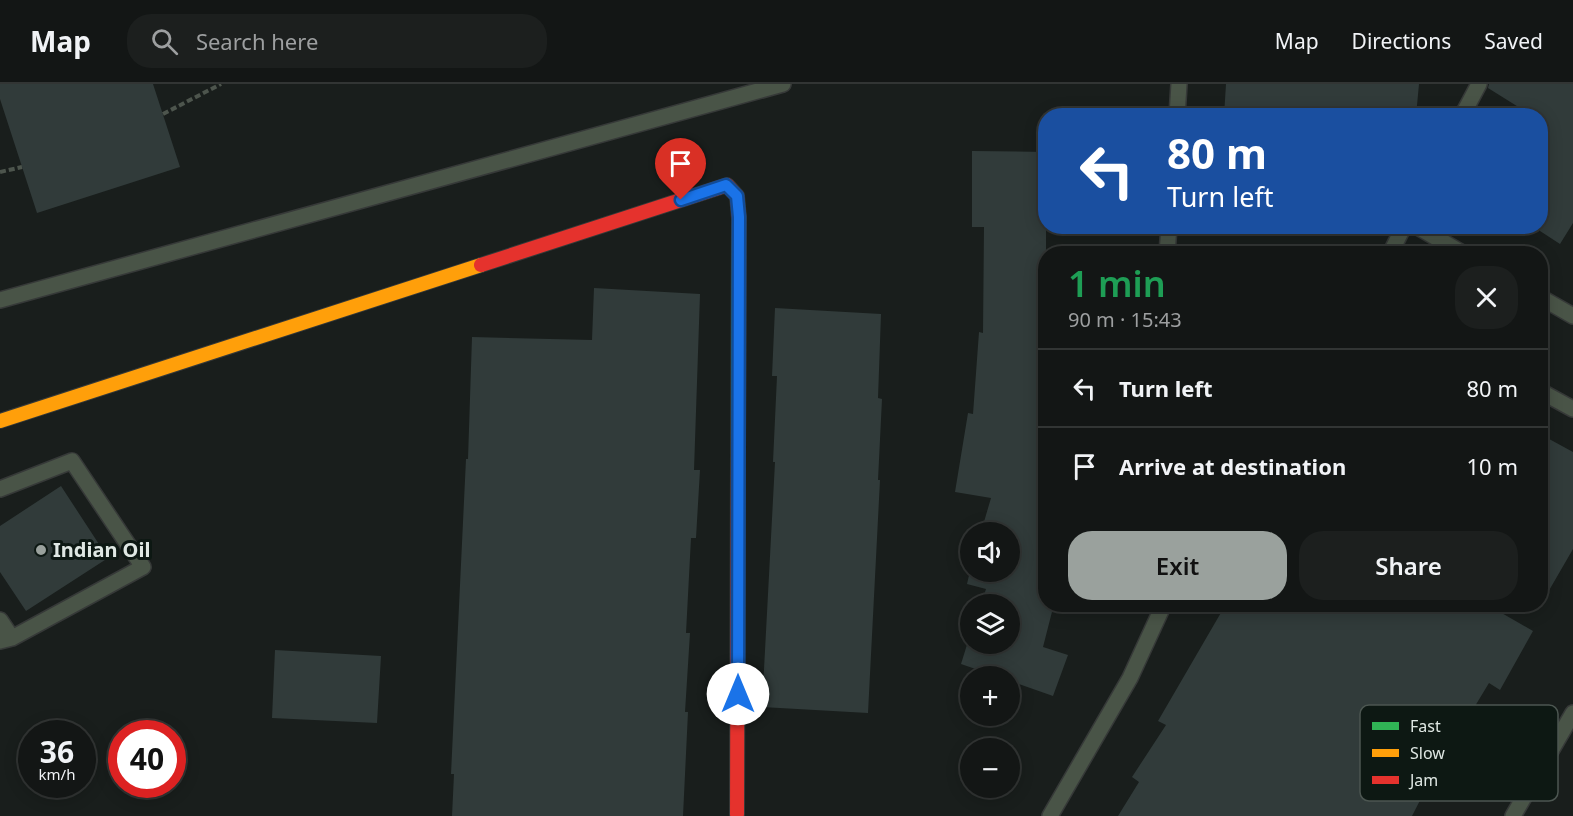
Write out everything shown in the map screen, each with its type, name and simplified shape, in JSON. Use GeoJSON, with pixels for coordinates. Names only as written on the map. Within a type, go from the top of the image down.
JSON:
{"type":"FeatureCollection","features":[{"type":"Feature","properties":{"kind":"street"},"geometry":{"type":"LineString","coordinates":[[0,421],[726,185],[737,196],[739,217],[737,814]]}},
{"type":"Feature","properties":{"kind":"lane"},"geometry":{"type":"LineString","coordinates":[[0,300],[783,84]]}},
{"type":"Feature","properties":{"kind":"lane"},"geometry":{"type":"LineString","coordinates":[[1178,108],[1179,84]]}},
{"type":"Feature","properties":{"kind":"lane"},"geometry":{"type":"LineString","coordinates":[[1466,108],[1479,84]]}},
{"type":"Feature","properties":{"kind":"lane"},"geometry":{"type":"LineString","coordinates":[[1430,234],[1450,246]]}},
{"type":"Feature","properties":{"kind":"lane"},"geometry":{"type":"LineString","coordinates":[[1548,302],[1573,316]]}},
{"type":"Feature","properties":{"kind":"lane"},"geometry":{"type":"LineString","coordinates":[[1548,395],[1573,409]]}},
{"type":"Feature","properties":{"kind":"lane"},"geometry":{"type":"LineString","coordinates":[[0,489],[72,461],[143,567],[6,640],[0,620]]}},
{"type":"Feature","properties":{"kind":"lane"},"geometry":{"type":"LineString","coordinates":[[1050,816],[1130,678],[1162,612]]}},
{"type":"Feature","properties":{"kind":"lane"},"geometry":{"type":"LineString","coordinates":[[1558,738],[1573,712]]}},
{"type":"Feature","properties":{"kind":"lane"},"geometry":{"type":"LineString","coordinates":[[1513,816],[1522,801]]}},
{"type":"Feature","properties":{"kind":"path"},"geometry":{"type":"LineString","coordinates":[[163,114],[221,84]]}},
{"type":"Feature","properties":{"kind":"path"},"geometry":{"type":"LineString","coordinates":[[0,172],[22,167]]}},
{"type":"Feature","properties":{"kind":"building"},"geometry":{"type":"Polygon","coordinates":[[[0,84],[153,84],[180,167],[37,213],[0,99],[0,84]]]}},
{"type":"Feature","properties":{"kind":"building"},"geometry":{"type":"Polygon","coordinates":[[[1226,84],[1419,84],[1417,108],[1224,108],[1226,84]]]}},
{"type":"Feature","properties":{"kind":"building"},"geometry":{"type":"Polygon","coordinates":[[[1489,84],[1573,84],[1573,223],[1560,244],[1545,234],[1548,234],[1548,108],[1520,108],[1488,88],[1489,84]]]}},
{"type":"Feature","properties":{"kind":"building"},"geometry":{"type":"Polygon","coordinates":[[[972,151],[1038,152],[1038,234],[1046,234],[1046,246],[1038,246],[1038,612],[1052,612],[1043,647],[1068,655],[1053,696],[1020,684],[1020,666],[967,666],[961,664],[964,654],[1020,654],[1020,594],[984,594],[986,589],[967,584],[967,582],[1020,582],[1020,522],[984,522],[991,498],[955,492],[968,413],[973,414],[979,332],[983,333],[984,227],[972,227],[972,151]]]}},
{"type":"Feature","properties":{"kind":"building"},"geometry":{"type":"Polygon","coordinates":[[[594,288],[700,294],[694,470],[700,470],[696,538],[691,538],[686,633],[690,633],[685,712],[688,712],[683,816],[452,816],[454,774],[451,774],[466,459],[468,459],[472,337],[592,340],[594,288]]]}},
{"type":"Feature","properties":{"kind":"building"},"geometry":{"type":"Polygon","coordinates":[[[775,308],[881,314],[878,398],[882,399],[878,480],[880,480],[868,713],[762,707],[775,462],[773,462],[777,376],[772,376],[775,308]]]}},
{"type":"Feature","properties":{"kind":"building"},"geometry":{"type":"Polygon","coordinates":[[[1548,438],[1573,452],[1573,549],[1548,592],[1548,438]]]}},
{"type":"Feature","properties":{"kind":"building"},"geometry":{"type":"Polygon","coordinates":[[[61,486],[108,558],[26,611],[0,572],[0,526],[61,486]]]}},
{"type":"Feature","properties":{"kind":"building"},"geometry":{"type":"Polygon","coordinates":[[[1221,612],[1500,612],[1533,631],[1500,690],[1489,683],[1476,705],[1360,705],[1360,801],[1420,801],[1412,816],[1118,816],[1139,782],[1132,777],[1166,725],[1158,721],[1221,612]]]}},
{"type":"Feature","properties":{"kind":"building"},"geometry":{"type":"Polygon","coordinates":[[[275,650],[381,656],[377,723],[272,718],[275,650]]]}},
{"type":"Feature","properties":{"kind":"traffic: fast"},"geometry":{"type":"LineString","coordinates":[[738,453],[739,218]]}},
{"type":"Feature","properties":{"kind":"traffic: slow"},"geometry":{"type":"LineString","coordinates":[[0,421],[481,265]]}},
{"type":"Feature","properties":{"kind":"traffic: jam"},"geometry":{"type":"LineString","coordinates":[[481,265],[727,185],[737,196],[739,218]]}},
{"type":"Feature","properties":{"kind":"traffic: jam"},"geometry":{"type":"LineString","coordinates":[[737,814],[738,453]]}},
{"type":"Feature","properties":{"kind":"place","name":"Indian Oil"},"geometry":{"type":"Point","coordinates":[41,550]}},
{"type":"Feature","properties":{"kind":"route"},"geometry":{"type":"LineString","coordinates":[[681,200],[726,185],[737,196],[739,217],[738,694]]}}]}
